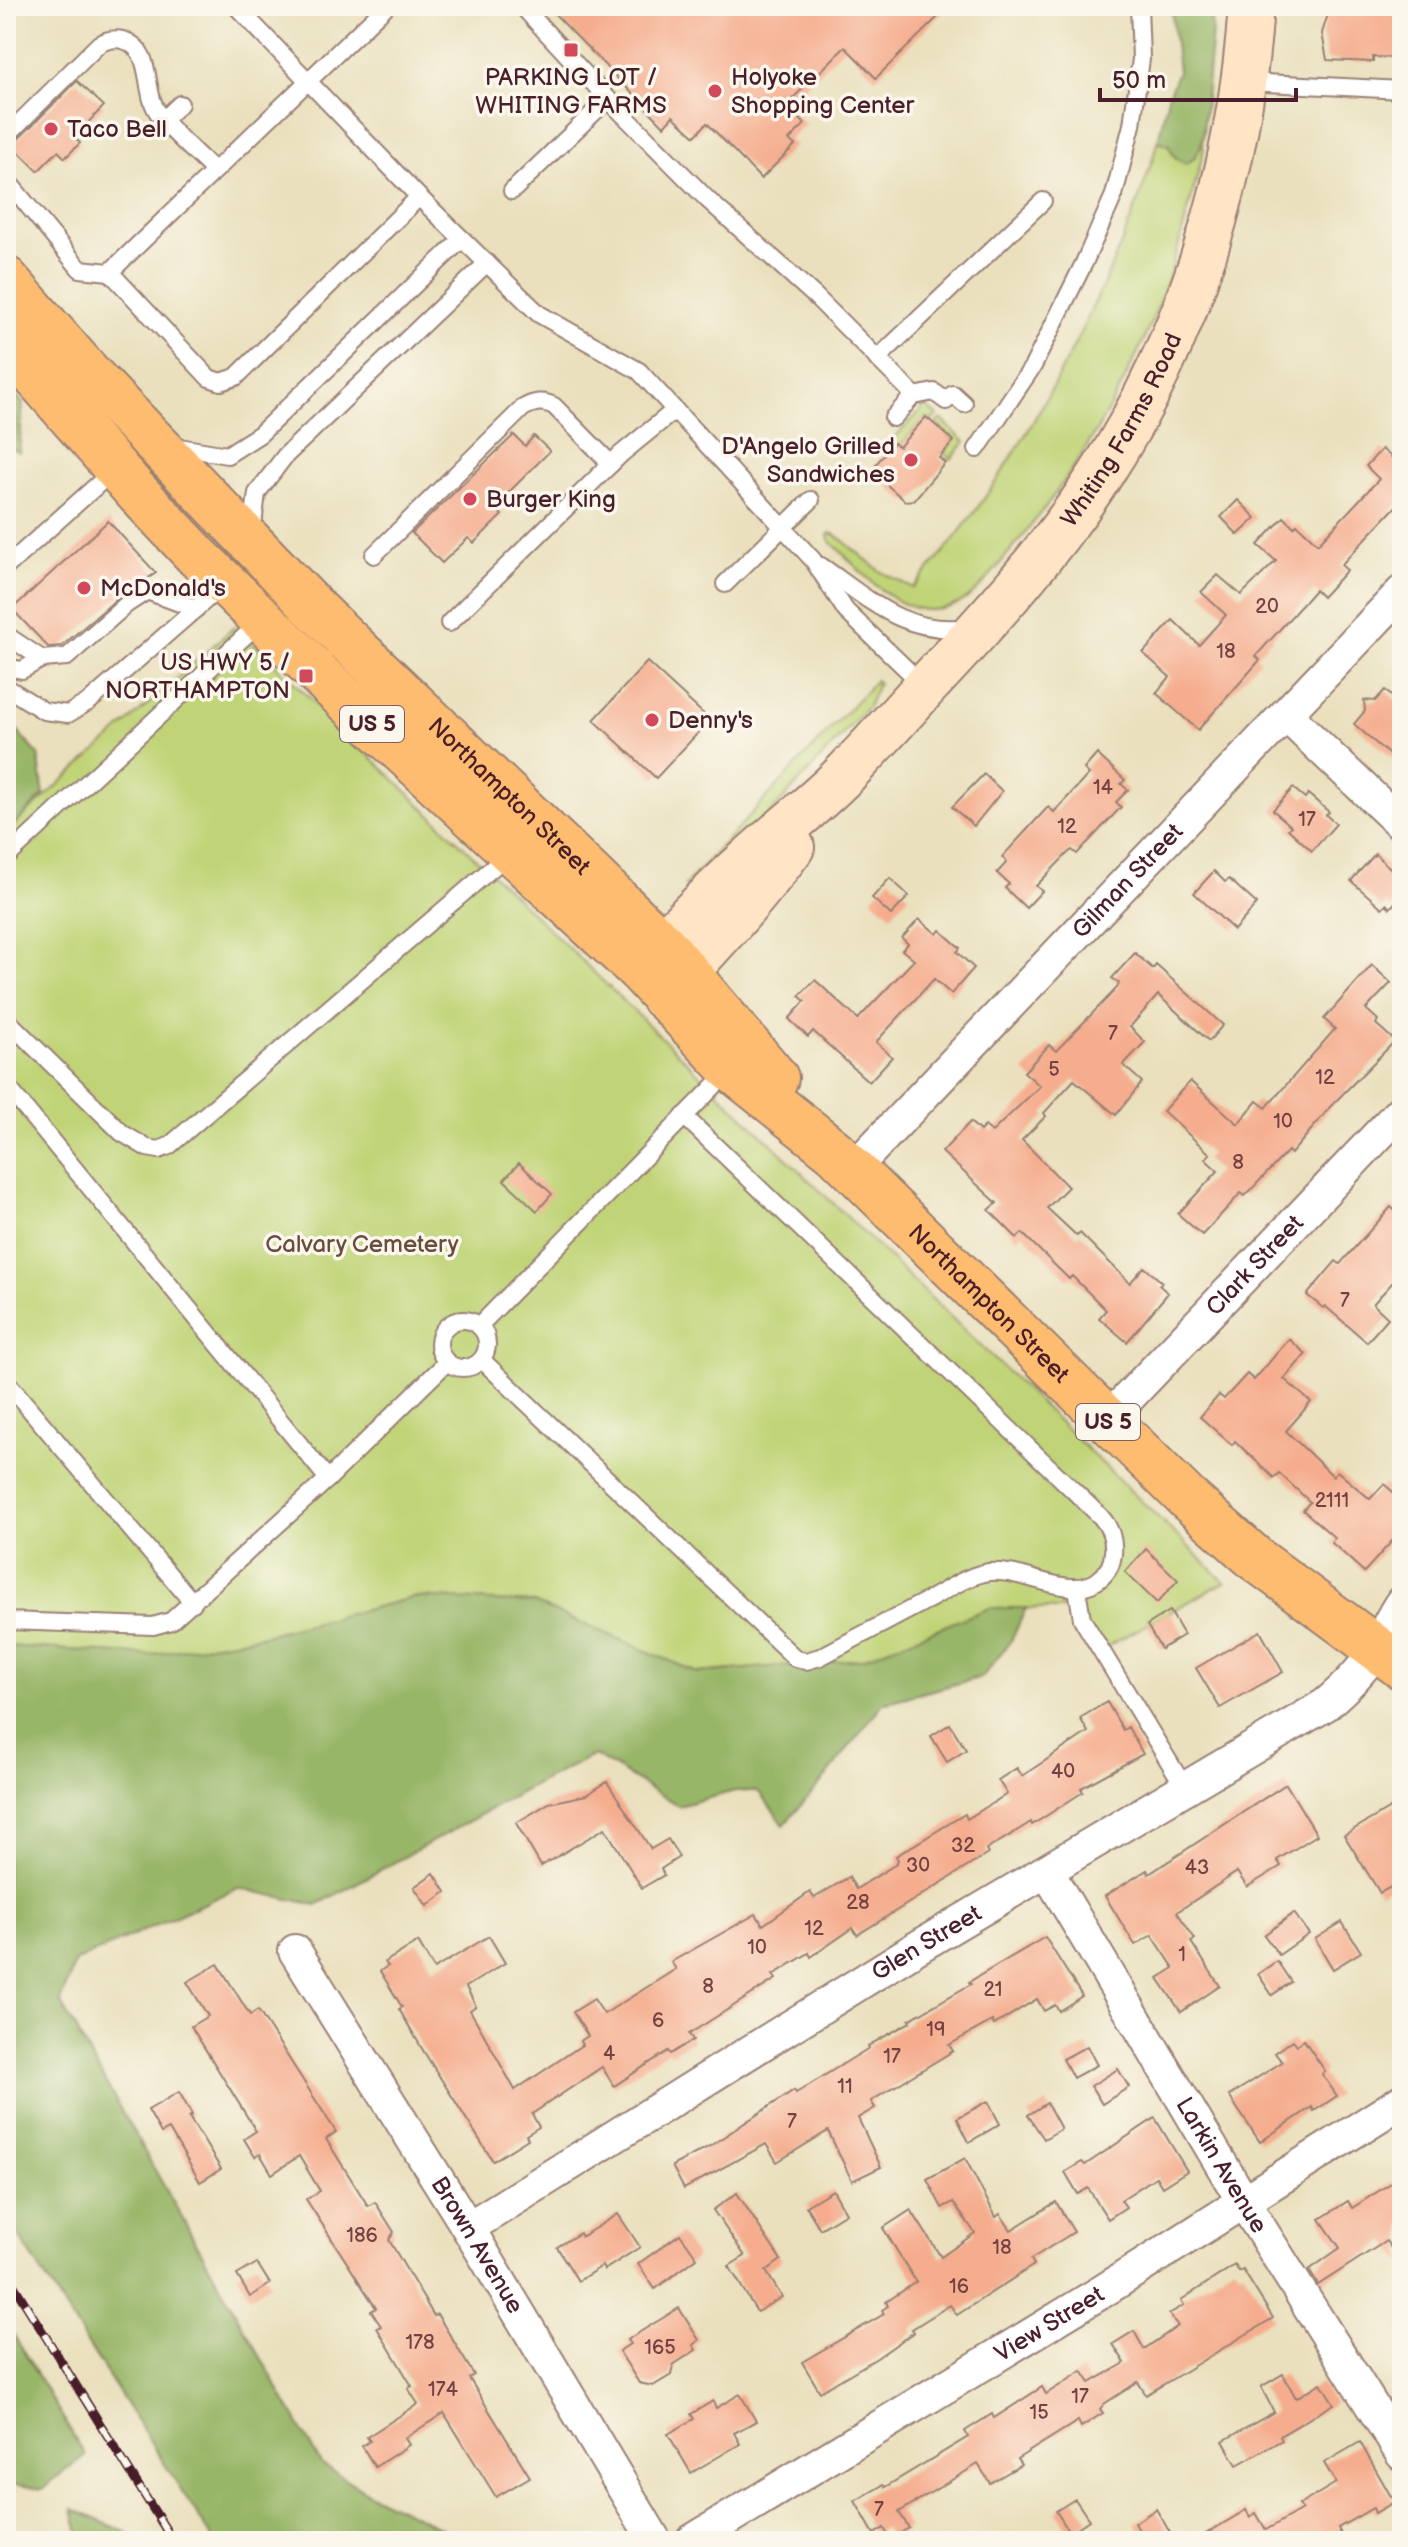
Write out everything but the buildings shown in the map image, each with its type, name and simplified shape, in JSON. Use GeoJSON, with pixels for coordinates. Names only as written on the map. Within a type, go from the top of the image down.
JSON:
{"type":"FeatureCollection","features":[{"type":"Feature","properties":{"kind":"main road","name":"Whiting Farms Road"},"geometry":{"type":"LineString","coordinates":[[663,970],[769,878],[842,777],[983,625],[1050,545],[1091,489],[1158,370],[1207,247],[1230,160],[1251,6]]}},
{"type":"Feature","properties":{"kind":"main road","name":"Northampton Street"},"geometry":{"type":"LineString","coordinates":[[6,279],[92,377],[250,543],[436,726],[844,1160],[1187,1498],[1257,1560],[1389,1658]]}},
{"type":"Feature","properties":{"kind":"main road","name":"Northampton Street"},"geometry":{"type":"LineString","coordinates":[[6,343],[116,469],[211,596],[262,620],[512,851],[663,970],[731,1069],[844,1160]]}},
{"type":"Feature","properties":{"kind":"main road"},"geometry":{"type":"LineString","coordinates":[[116,469],[141,461],[154,466],[352,669],[436,726]]}},
{"type":"Feature","properties":{"kind":"street","name":"Gilman Street"},"geometry":{"type":"LineString","coordinates":[[844,1160],[1286,715],[1402,592]]}},
{"type":"Feature","properties":{"kind":"street"},"geometry":{"type":"LineString","coordinates":[[1286,715],[1402,825]]}},
{"type":"Feature","properties":{"kind":"street","name":"Clark Street"},"geometry":{"type":"LineString","coordinates":[[1107,1420],[1402,1110]]}},
{"type":"Feature","properties":{"kind":"street","name":"Glen Street"},"geometry":{"type":"LineString","coordinates":[[468,2228],[913,1950],[1325,1705],[1389,1658],[1390,1618],[1402,1602]]}},
{"type":"Feature","properties":{"kind":"street","name":"Larkin Avenue"},"geometry":{"type":"LineString","coordinates":[[1047,1871],[1243,2201],[1402,2454]]}},
{"type":"Feature","properties":{"kind":"street","name":"Brown Avenue"},"geometry":{"type":"LineString","coordinates":[[295,1951],[468,2228],[655,2541]]}},
{"type":"Feature","properties":{"kind":"street","name":"View Street"},"geometry":{"type":"LineString","coordinates":[[692,2541],[1103,2291],[1402,2101]]}},
{"type":"Feature","properties":{"kind":"lane"},"geometry":{"type":"LineString","coordinates":[[236,6],[419,197],[539,314],[639,371],[813,560],[846,611],[925,687]]}},
{"type":"Feature","properties":{"kind":"lane"},"geometry":{"type":"LineString","coordinates":[[110,272],[386,6]]}},
{"type":"Feature","properties":{"kind":"lane"},"geometry":{"type":"LineString","coordinates":[[522,6],[708,200],[815,296],[914,396]]}},
{"type":"Feature","properties":{"kind":"lane"},"geometry":{"type":"LineString","coordinates":[[977,449],[1033,366],[1114,195],[1132,125],[1141,59],[1139,6]]}},
{"type":"Feature","properties":{"kind":"lane"},"geometry":{"type":"LineString","coordinates":[[6,136],[106,40],[125,40],[140,51],[155,107],[214,171]]}},
{"type":"Feature","properties":{"kind":"lane"},"geometry":{"type":"LineString","coordinates":[[1243,82],[1402,90]]}},
{"type":"Feature","properties":{"kind":"lane"},"geometry":{"type":"LineString","coordinates":[[512,191],[608,99]]}},
{"type":"Feature","properties":{"kind":"lane"},"geometry":{"type":"LineString","coordinates":[[164,119],[180,104]]}},
{"type":"Feature","properties":{"kind":"lane"},"geometry":{"type":"LineString","coordinates":[[6,179],[80,269],[110,272],[209,378],[221,382],[236,377],[419,197]]}},
{"type":"Feature","properties":{"kind":"lane"},"geometry":{"type":"LineString","coordinates":[[877,359],[1043,201]]}},
{"type":"Feature","properties":{"kind":"lane"},"geometry":{"type":"LineString","coordinates":[[156,443],[227,455],[260,434],[462,239]]}},
{"type":"Feature","properties":{"kind":"lane"},"geometry":{"type":"LineString","coordinates":[[250,543],[257,493],[285,456],[487,263]]}},
{"type":"Feature","properties":{"kind":"lane"},"geometry":{"type":"LineString","coordinates":[[893,418],[914,396],[934,392],[944,401],[953,394],[964,404]]}},
{"type":"Feature","properties":{"kind":"lane"},"geometry":{"type":"LineString","coordinates":[[374,555],[530,404],[546,402],[554,406],[611,464]]}},
{"type":"Feature","properties":{"kind":"lane"},"geometry":{"type":"LineString","coordinates":[[449,623],[611,464],[675,410]]}},
{"type":"Feature","properties":{"kind":"lane"},"geometry":{"type":"LineString","coordinates":[[6,567],[116,469]]}},
{"type":"Feature","properties":{"kind":"lane"},"geometry":{"type":"LineString","coordinates":[[725,584],[811,500]]}},
{"type":"Feature","properties":{"kind":"lane"},"geometry":{"type":"LineString","coordinates":[[813,560],[905,622],[930,627],[983,625]]}},
{"type":"Feature","properties":{"kind":"lane"},"geometry":{"type":"LineString","coordinates":[[6,667],[22,670],[42,659],[67,657],[127,604],[147,591],[211,596]]}},
{"type":"Feature","properties":{"kind":"lane"},"geometry":{"type":"LineString","coordinates":[[6,687],[44,711],[68,714],[90,701],[211,596]]}},
{"type":"Feature","properties":{"kind":"lane"},"geometry":{"type":"LineString","coordinates":[[6,858],[262,620]]}},
{"type":"Feature","properties":{"kind":"lane"},"geometry":{"type":"LineString","coordinates":[[6,635],[42,659]]}},
{"type":"Feature","properties":{"kind":"lane"},"geometry":{"type":"LineString","coordinates":[[6,1019],[122,1133],[147,1148],[159,1150],[169,1146],[512,851]]}},
{"type":"Feature","properties":{"kind":"lane"},"geometry":{"type":"LineString","coordinates":[[479,1326],[731,1069]]}},
{"type":"Feature","properties":{"kind":"lane"},"geometry":{"type":"LineString","coordinates":[[6,1085],[328,1479]]}},
{"type":"Feature","properties":{"kind":"lane"},"geometry":{"type":"LineString","coordinates":[[482,1360],[795,1658],[806,1661],[820,1657],[968,1578],[989,1572],[1010,1572],[1077,1588],[1095,1582],[1109,1568],[1113,1543],[1108,1526],[684,1116]]}},
{"type":"Feature","properties":{"kind":"lane"},"geometry":{"type":"LineString","coordinates":[[465,1320],[479,1326],[484,1332],[487,1346],[482,1360],[462,1369],[447,1362],[439,1344],[444,1329],[465,1320]]}},
{"type":"Feature","properties":{"kind":"lane"},"geometry":{"type":"LineString","coordinates":[[6,1621],[153,1626],[171,1621],[328,1479],[447,1362]]}},
{"type":"Feature","properties":{"kind":"lane"},"geometry":{"type":"LineString","coordinates":[[6,1381],[193,1603]]}},
{"type":"Feature","properties":{"kind":"lane"},"geometry":{"type":"LineString","coordinates":[[1077,1588],[1082,1619],[1185,1788]]}},
{"type":"Feature","properties":{"kind":"green space"},"geometry":{"type":"Polygon","coordinates":[[[1171,6],[1210,6],[1212,30],[1202,144],[1187,164],[1175,157],[1169,145],[1158,141],[1168,96],[1178,71],[1171,6]]]}},
{"type":"Feature","properties":{"kind":"green space"},"geometry":{"type":"Polygon","coordinates":[[[1158,141],[1195,157],[1202,144],[1204,149],[1160,302],[1107,413],[1072,470],[976,591],[942,609],[927,610],[899,601],[862,573],[830,541],[828,535],[836,535],[881,572],[913,588],[940,557],[1011,459],[1051,390],[1118,252],[1158,141]]]}},
{"type":"Feature","properties":{"kind":"green space"},"geometry":{"type":"Polygon","coordinates":[[[6,384],[23,403],[19,452],[6,446],[6,384]]]}},
{"type":"Feature","properties":{"kind":"green space"},"geometry":{"type":"Polygon","coordinates":[[[925,406],[937,415],[932,421],[926,417],[899,447],[894,443],[889,449],[893,439],[925,406]]]}},
{"type":"Feature","properties":{"kind":"green space"},"geometry":{"type":"Polygon","coordinates":[[[941,419],[965,442],[951,459],[944,453],[954,440],[936,424],[941,419]]]}},
{"type":"Feature","properties":{"kind":"green space","name":"Calvary Cemetery"},"geometry":{"type":"Polygon","coordinates":[[[234,627],[1225,1582],[1095,1653],[1067,1609],[990,1608],[862,1659],[698,1673],[534,1603],[416,1597],[257,1637],[149,1655],[6,1646],[6,832],[234,627]]]}},
{"type":"Feature","properties":{"kind":"green space"},"geometry":{"type":"Polygon","coordinates":[[[876,680],[878,684],[868,707],[743,843],[688,888],[685,885],[876,680]]]}},
{"type":"Feature","properties":{"kind":"green space"},"geometry":{"type":"Polygon","coordinates":[[[6,719],[38,754],[44,795],[6,832],[6,719]]]}},
{"type":"Feature","properties":{"kind":"green space"},"geometry":{"type":"Polygon","coordinates":[[[416,1597],[534,1603],[698,1673],[862,1659],[989,1608],[1026,1608],[1012,1639],[982,1677],[883,1703],[784,1825],[758,1791],[735,1791],[679,1806],[594,1755],[317,1905],[238,1888],[76,1961],[60,2002],[321,2464],[370,2494],[468,2541],[214,2541],[6,2216],[6,1646],[149,1655],[257,1637],[416,1597]]]}},
{"type":"Feature","properties":{"kind":"green space"},"geometry":{"type":"Polygon","coordinates":[[[6,2322],[85,2455],[42,2489],[6,2483],[6,2322]]]}},
{"type":"Feature","properties":{"kind":"green space"},"geometry":{"type":"Polygon","coordinates":[[[73,2509],[126,2532],[132,2541],[81,2541],[73,2509]]]}},
{"type":"Feature","properties":{"kind":"railway"},"geometry":{"type":"LineString","coordinates":[[6,2273],[173,2541]]}},
{"type":"Feature","properties":{"kind":"place","name":"PARKING LOT / WHITING FARMS"},"geometry":{"type":"Point","coordinates":[571,50]}},
{"type":"Feature","properties":{"kind":"place","name":"Holyoke Shopping Center"},"geometry":{"type":"Point","coordinates":[715,91]}},
{"type":"Feature","properties":{"kind":"place","name":"Taco Bell"},"geometry":{"type":"Point","coordinates":[51,129]}},
{"type":"Feature","properties":{"kind":"place","name":"D'Angelo Grilled Sandwiches"},"geometry":{"type":"Point","coordinates":[911,460]}},
{"type":"Feature","properties":{"kind":"place","name":"Burger King"},"geometry":{"type":"Point","coordinates":[470,499]}},
{"type":"Feature","properties":{"kind":"place","name":"McDonald's"},"geometry":{"type":"Point","coordinates":[84,588]}},
{"type":"Feature","properties":{"kind":"place","name":"US HWY 5 / NORTHAMPTON"},"geometry":{"type":"Point","coordinates":[306,676]}},
{"type":"Feature","properties":{"kind":"place","name":"Denny's"},"geometry":{"type":"Point","coordinates":[652,720]}}]}
